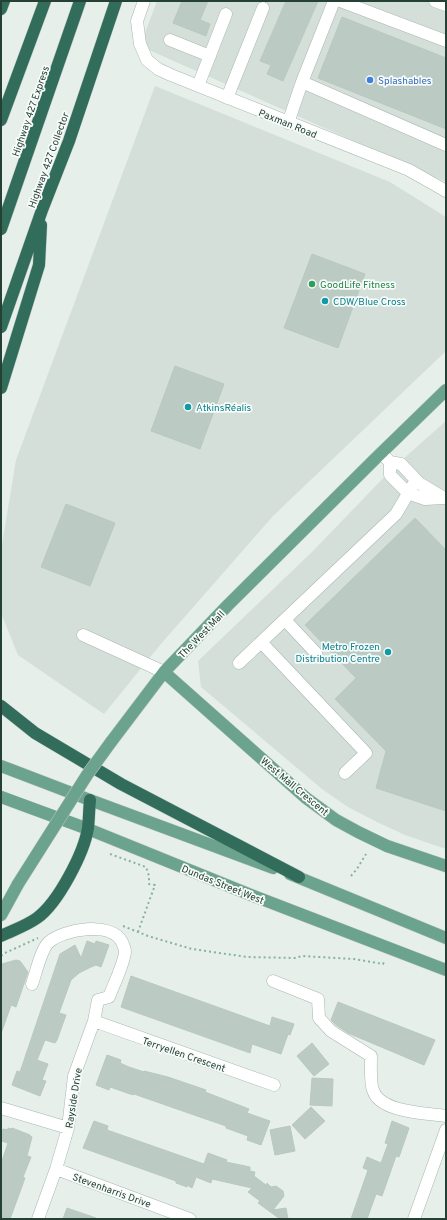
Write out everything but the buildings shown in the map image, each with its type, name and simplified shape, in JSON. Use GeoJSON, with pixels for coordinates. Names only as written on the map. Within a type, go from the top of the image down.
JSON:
{"type":"FeatureCollection","features":[{"type":"Feature","properties":{"kind":"highway"},"geometry":{"type":"LineString","coordinates":[[1,9],[4,1]]}},
{"type":"Feature","properties":{"kind":"highway"},"geometry":{"type":"LineString","coordinates":[[1,120],[44,1]]}},
{"type":"Feature","properties":{"kind":"highway","name":"Highway 427 Express"},"geometry":{"type":"LineString","coordinates":[[1,229],[80,1]]}},
{"type":"Feature","properties":{"kind":"highway","name":"Highway 427 Collector"},"geometry":{"type":"LineString","coordinates":[[1,327],[42,210],[69,141],[116,1]]}},
{"type":"Feature","properties":{"kind":"highway"},"geometry":{"type":"LineString","coordinates":[[1,388],[39,265],[42,210]]}},
{"type":"Feature","properties":{"kind":"highway"},"geometry":{"type":"LineString","coordinates":[[1,706],[35,733],[121,784],[299,878]]}},
{"type":"Feature","properties":{"kind":"highway"},"geometry":{"type":"LineString","coordinates":[[1,936],[37,918],[55,899],[70,875],[88,829],[90,800]]}},
{"type":"Feature","properties":{"kind":"main road","name":"The West Mall"},"geometry":{"type":"LineString","coordinates":[[1,915],[18,884],[87,775],[164,672],[228,605],[446,390]]}},
{"type":"Feature","properties":{"kind":"main road","name":"West Mall Crescent"},"geometry":{"type":"LineString","coordinates":[[164,672],[306,798],[336,820],[387,846],[446,866]]}},
{"type":"Feature","properties":{"kind":"main road"},"geometry":{"type":"LineString","coordinates":[[1,766],[299,878],[443,935]]}},
{"type":"Feature","properties":{"kind":"main road","name":"Dundas Street West"},"geometry":{"type":"LineString","coordinates":[[1,797],[88,829],[251,895],[446,970]]}},
{"type":"Feature","properties":{"kind":"street","name":"Paxman Road"},"geometry":{"type":"LineString","coordinates":[[144,1],[137,21],[140,44],[147,60],[153,65],[171,75],[227,98],[409,170],[446,191]]}},
{"type":"Feature","properties":{"kind":"street"},"geometry":{"type":"LineString","coordinates":[[288,123],[302,82],[334,1]]}},
{"type":"Feature","properties":{"kind":"street"},"geometry":{"type":"LineString","coordinates":[[340,1],[446,41]]}},
{"type":"Feature","properties":{"kind":"street"},"geometry":{"type":"LineString","coordinates":[[435,1],[446,5]]}},
{"type":"Feature","properties":{"kind":"street"},"geometry":{"type":"LineString","coordinates":[[227,98],[263,8]]}},
{"type":"Feature","properties":{"kind":"street"},"geometry":{"type":"LineString","coordinates":[[198,86],[226,14]]}},
{"type":"Feature","properties":{"kind":"street"},"geometry":{"type":"LineString","coordinates":[[170,40],[210,56]]}},
{"type":"Feature","properties":{"kind":"street"},"geometry":{"type":"LineString","coordinates":[[302,82],[446,145]]}},
{"type":"Feature","properties":{"kind":"street"},"geometry":{"type":"LineString","coordinates":[[381,453],[390,462],[401,464],[416,480],[445,498]]}},
{"type":"Feature","properties":{"kind":"street"},"geometry":{"type":"LineString","coordinates":[[390,462],[390,475],[408,493],[425,499],[445,498]]}},
{"type":"Feature","properties":{"kind":"street"},"geometry":{"type":"LineString","coordinates":[[239,663],[396,514],[416,480]]}},
{"type":"Feature","properties":{"kind":"street"},"geometry":{"type":"LineString","coordinates":[[285,620],[316,653]]}},
{"type":"Feature","properties":{"kind":"street"},"geometry":{"type":"LineString","coordinates":[[83,635],[164,672]]}},
{"type":"Feature","properties":{"kind":"street"},"geometry":{"type":"LineString","coordinates":[[261,642],[366,753],[344,773]]}},
{"type":"Feature","properties":{"kind":"street","name":"Rayside Drive"},"geometry":{"type":"LineString","coordinates":[[32,984],[45,947],[56,937],[78,930],[107,930],[117,935],[125,949],[124,957],[109,997],[98,1000],[94,1021],[74,1076],[68,1128],[56,1169],[38,1219]]}},
{"type":"Feature","properties":{"kind":"street"},"geometry":{"type":"LineString","coordinates":[[273,981],[318,998],[319,1018],[330,1031],[371,1056],[373,1090],[378,1098],[387,1105],[399,1110],[446,1116]]}},
{"type":"Feature","properties":{"kind":"street","name":"Terryellen Crescent"},"geometry":{"type":"LineString","coordinates":[[94,1021],[274,1085]]}},
{"type":"Feature","properties":{"kind":"street"},"geometry":{"type":"LineString","coordinates":[[1,1108],[68,1128]]}},
{"type":"Feature","properties":{"kind":"street"},"geometry":{"type":"LineString","coordinates":[[414,1219],[446,1130]]}},
{"type":"Feature","properties":{"kind":"street","name":"Stevenharris Drive"},"geometry":{"type":"LineString","coordinates":[[56,1169],[190,1219]]}},
{"type":"Feature","properties":{"kind":"path"},"geometry":{"type":"LineString","coordinates":[[110,854],[146,867],[149,876],[149,884],[155,885],[138,932],[148,936],[192,949],[247,957],[295,958],[302,956],[354,959],[381,964],[384,962]]}},
{"type":"Feature","properties":{"kind":"path"},"geometry":{"type":"LineString","coordinates":[[351,876],[366,854]]}},
{"type":"Feature","properties":{"kind":"shaded area"},"geometry":{"type":"Polygon","coordinates":[[[157,1],[446,1],[446,182],[140,46],[157,1]]]}},
{"type":"Feature","properties":{"kind":"shaded area"},"geometry":{"type":"Polygon","coordinates":[[[155,86],[390,182],[446,217],[446,351],[273,516],[160,645],[104,714],[18,655],[1,613],[1,551],[16,460],[155,86]]]}},
{"type":"Feature","properties":{"kind":"shaded area"},"geometry":{"type":"Polygon","coordinates":[[[446,421],[446,849],[405,835],[377,822],[348,807],[322,789],[201,687],[198,661],[313,551],[394,467],[446,421]]]}},
{"type":"Feature","properties":{"kind":"place","name":"Splashables"},"geometry":{"type":"Point","coordinates":[370,80]}},
{"type":"Feature","properties":{"kind":"place","name":"GoodLife Fitness"},"geometry":{"type":"Point","coordinates":[312,284]}},
{"type":"Feature","properties":{"kind":"place","name":"CDW/Blue Cross"},"geometry":{"type":"Point","coordinates":[325,301]}},
{"type":"Feature","properties":{"kind":"place","name":"AtkinsRéalis"},"geometry":{"type":"Point","coordinates":[188,407]}},
{"type":"Feature","properties":{"kind":"place","name":"Metro Frozen Distribution Centre"},"geometry":{"type":"Point","coordinates":[388,652]}}]}
